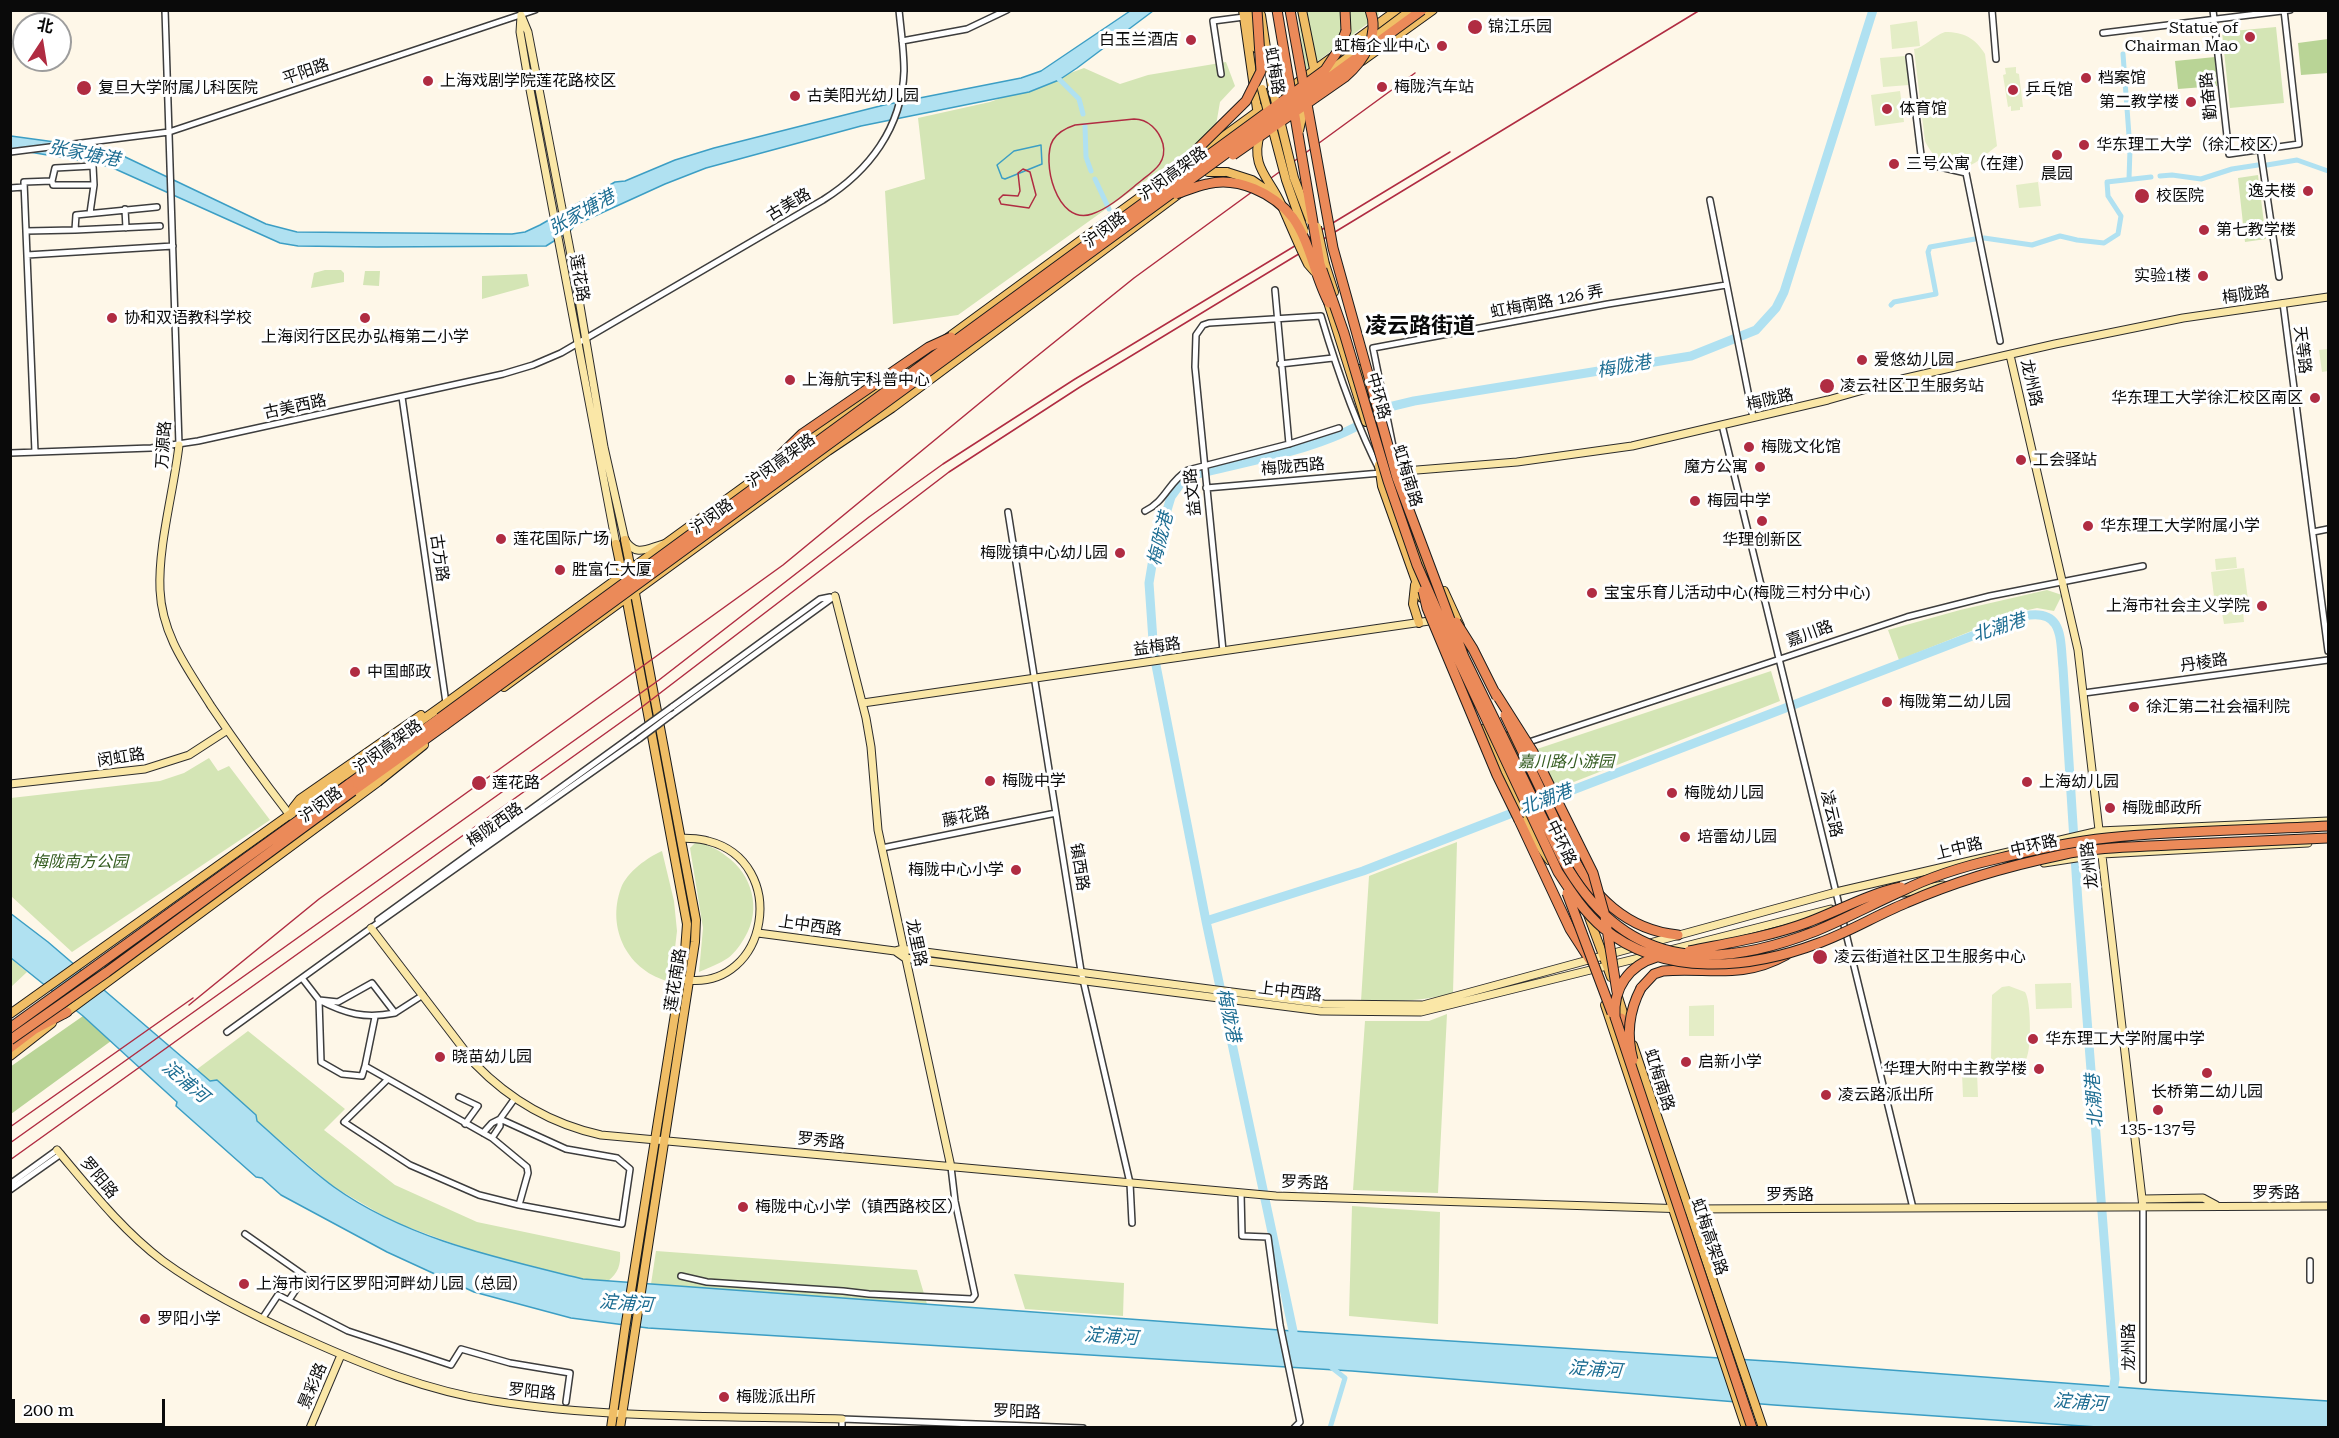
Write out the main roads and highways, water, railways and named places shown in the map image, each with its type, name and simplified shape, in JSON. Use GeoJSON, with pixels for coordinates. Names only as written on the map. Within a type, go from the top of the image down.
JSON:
{"type":"FeatureCollection","features":[{"type":"Feature","properties":{"kind":"highway"},"geometry":{"type":"LineString","coordinates":[[1143,208],[1246,101],[1261,71],[1259,10]]}},
{"type":"Feature","properties":{"kind":"highway","name":"中环路"},"geometry":{"type":"LineString","coordinates":[[1277,10],[1320,264],[1344,333],[1388,481],[1417,565],[1459,661],[1558,872],[1572,894],[1603,928],[1631,947],[1650,956],[1670,961],[1713,965],[1744,962],[1820,943],[1906,902],[1995,870],[2065,854],[2114,848],[2328,840]]}},
{"type":"Feature","properties":{"kind":"highway","name":"中环路"},"geometry":{"type":"LineString","coordinates":[[1290,10],[1333,248],[1397,478],[1444,617],[1578,887],[1605,918],[1649,945],[1686,954],[1713,955],[1754,949],[1815,931],[1924,882],[1992,860],[2086,841],[2201,832],[2328,826]]}},
{"type":"Feature","properties":{"kind":"highway"},"geometry":{"type":"LineString","coordinates":[[1325,70],[1346,34],[1346,10]]}},
{"type":"Feature","properties":{"kind":"highway"},"geometry":{"type":"LineString","coordinates":[[1173,195],[1336,84],[1359,65],[1374,27],[1370,10]]}},
{"type":"Feature","properties":{"kind":"highway","name":"沪闵高架路"},"geometry":{"type":"LineString","coordinates":[[10,1040],[107,972],[1409,10]]}},
{"type":"Feature","properties":{"kind":"highway","name":"沪闵高架路"},"geometry":{"type":"LineString","coordinates":[[10,1028],[358,778],[970,328],[1421,10]]}},
{"type":"Feature","properties":{"kind":"highway"},"geometry":{"type":"LineString","coordinates":[[1143,208],[1207,183],[1231,182],[1249,186],[1276,201],[1293,218],[1303,238],[1320,286],[1344,333]]}},
{"type":"Feature","properties":{"kind":"highway"},"geometry":{"type":"LineString","coordinates":[[762,473],[802,434],[929,347],[970,328]]}},
{"type":"Feature","properties":{"kind":"highway"},"geometry":{"type":"LineString","coordinates":[[1417,565],[1427,608],[1497,775],[1525,819],[1570,929],[1591,965]]}},
{"type":"Feature","properties":{"kind":"highway"},"geometry":{"type":"LineString","coordinates":[[1444,617],[1473,649],[1538,761],[1598,886],[1629,1058]]}},
{"type":"Feature","properties":{"kind":"highway"},"geometry":{"type":"LineString","coordinates":[[1496,692],[1510,727],[1570,851],[1591,886],[1616,911],[1655,932],[1678,935]]}},
{"type":"Feature","properties":{"kind":"highway"},"geometry":{"type":"LineString","coordinates":[[1577,864],[1586,905]]}},
{"type":"Feature","properties":{"kind":"highway"},"geometry":{"type":"LineString","coordinates":[[1558,872],[1576,914],[1629,1058]]}},
{"type":"Feature","properties":{"kind":"highway"},"geometry":{"type":"LineString","coordinates":[[1617,1028],[1614,1006],[1619,988],[1631,971],[1644,962],[1664,955],[1780,932],[1822,917],[1870,895],[1924,882]]}},
{"type":"Feature","properties":{"kind":"highway"},"geometry":{"type":"LineString","coordinates":[[1629,1058],[1631,1014],[1641,988],[1654,974],[1672,970],[1720,972],[1743,970],[1765,965],[1794,951]]}},
{"type":"Feature","properties":{"kind":"highway","name":"沪闵路"},"geometry":{"type":"LineString","coordinates":[[10,1048],[35,1029],[67,1012]]}},
{"type":"Feature","properties":{"kind":"highway","name":"虹梅高架路"},"geometry":{"type":"LineString","coordinates":[[1629,1058],[1752,1428]]}},
{"type":"Feature","properties":{"kind":"highway","name":"虹梅高架路"},"geometry":{"type":"LineString","coordinates":[[1629,1058],[1757,1428]]}},
{"type":"Feature","properties":{"kind":"main road","name":"虹梅路"},"geometry":{"type":"LineString","coordinates":[[1250,10],[1262,89],[1274,135]]}},
{"type":"Feature","properties":{"kind":"main road","name":"虹梅路"},"geometry":{"type":"LineString","coordinates":[[1259,10],[1272,87],[1283,132]]}},
{"type":"Feature","properties":{"kind":"main road"},"geometry":{"type":"LineString","coordinates":[[1302,10],[1317,93]]}},
{"type":"Feature","properties":{"kind":"main road","name":"沪闵路"},"geometry":{"type":"LineString","coordinates":[[1092,232],[1109,232],[1409,10]]}},
{"type":"Feature","properties":{"kind":"main road"},"geometry":{"type":"LineString","coordinates":[[1325,264],[1299,145],[1300,120],[1309,95],[1320,81],[1421,10]]}},
{"type":"Feature","properties":{"kind":"main road","name":"沪闵路"},"geometry":{"type":"LineString","coordinates":[[67,1012],[308,834],[457,720],[828,451],[892,408],[1259,134],[1433,10]]}},
{"type":"Feature","properties":{"kind":"main road","name":"沪闵路"},"geometry":{"type":"LineString","coordinates":[[10,1014],[289,814],[300,799],[435,705],[446,703],[1392,12]]}},
{"type":"Feature","properties":{"kind":"main road","name":"虹梅路"},"geometry":{"type":"LineString","coordinates":[[1243,14],[1259,134]]}},
{"type":"Feature","properties":{"kind":"main road"},"geometry":{"type":"LineString","coordinates":[[1266,118],[1259,138],[1257,158],[1269,186],[1280,201],[1308,264],[1320,278]]}},
{"type":"Feature","properties":{"kind":"main road","name":"虹梅南路"},"geometry":{"type":"LineString","coordinates":[[1283,132],[1294,178],[1394,472],[1411,532],[1444,617],[1448,654],[1478,719],[1498,753]]}},
{"type":"Feature","properties":{"kind":"main road","name":"虹梅南路"},"geometry":{"type":"LineString","coordinates":[[1274,135],[1368,428],[1381,473],[1382,486],[1416,584],[1444,617],[1509,720],[1515,747],[1586,905],[1605,955],[1763,1428]]}},
{"type":"Feature","properties":{"kind":"main road"},"geometry":{"type":"LineString","coordinates":[[1208,172],[1227,172],[1252,180],[1280,201]]}},
{"type":"Feature","properties":{"kind":"main road","name":"虹梅南路"},"geometry":{"type":"LineString","coordinates":[[1394,472],[1413,517],[1460,667],[1518,796],[1525,819],[1547,856],[1581,927],[1591,965],[1746,1428]]}},
{"type":"Feature","properties":{"kind":"main road","name":"虹梅南路"},"geometry":{"type":"LineString","coordinates":[[1381,473],[1388,483],[1403,524],[1444,617],[1502,733],[1515,747]]}},
{"type":"Feature","properties":{"kind":"main road"},"geometry":{"type":"LineString","coordinates":[[1411,532],[1413,517]]}},
{"type":"Feature","properties":{"kind":"main road"},"geometry":{"type":"LineString","coordinates":[[1401,543],[1403,524]]}},
{"type":"Feature","properties":{"kind":"main road","name":"莲花南路"},"geometry":{"type":"LineString","coordinates":[[611,1428],[655,1140],[696,920],[624,540]]}},
{"type":"Feature","properties":{"kind":"main road","name":"莲花南路"},"geometry":{"type":"LineString","coordinates":[[616,544],[687,924],[685,980],[664,1140],[620,1428]]}},
{"type":"Feature","properties":{"kind":"main road"},"geometry":{"type":"LineString","coordinates":[[1416,584],[1413,604],[1419,623]]}},
{"type":"Feature","properties":{"kind":"main road"},"geometry":{"type":"LineString","coordinates":[[1448,654],[1460,667]]}},
{"type":"Feature","properties":{"kind":"main road"},"geometry":{"type":"LineString","coordinates":[[1477,705],[1478,719]]}},
{"type":"Feature","properties":{"kind":"main road"},"geometry":{"type":"LineString","coordinates":[[1514,737],[1529,742]]}},
{"type":"Feature","properties":{"kind":"main road"},"geometry":{"type":"LineString","coordinates":[[10,1056],[67,1012]]}},
{"type":"Feature","properties":{"kind":"water","name":"张家塘港"},"geometry":{"type":"Polygon","coordinates":[[[1130,11],[1153,11],[1059,80],[1029,92],[861,126],[706,168],[575,225],[570,231],[546,246],[377,247],[298,246],[280,243],[113,168],[96,163],[11,149],[11,136],[99,148],[119,154],[266,224],[297,232],[512,234],[525,232],[540,225],[615,182],[625,181],[675,160],[884,105],[1021,78],[1041,71],[1130,11]]]}},
{"type":"Feature","properties":{"kind":"water","name":"淀浦河"},"geometry":{"type":"Polygon","coordinates":[[[10,913],[48,942],[210,1081],[217,1080],[256,1115],[257,1121],[314,1171],[362,1205],[454,1245],[583,1279],[1293,1331],[1783,1362],[2328,1401],[2328,1427],[2097,1427],[1774,1405],[1352,1371],[648,1328],[571,1318],[474,1292],[387,1252],[281,1195],[262,1178],[256,1177],[176,1106],[177,1102],[83,1016],[11,958],[10,913]]]}},
{"type":"Feature","properties":{"kind":"waterway","name":"梅陇港"},"geometry":{"type":"LineString","coordinates":[[1378,414],[1389,407],[1414,401],[1691,356],[1756,330],[1776,308],[1784,292],[1873,10]]}},
{"type":"Feature","properties":{"kind":"waterway"},"geometry":{"type":"LineString","coordinates":[[2123,54],[2130,149],[2129,179]]}},
{"type":"Feature","properties":{"kind":"waterway"},"geometry":{"type":"LineString","coordinates":[[1055,75],[1079,99],[1083,114]]}},
{"type":"Feature","properties":{"kind":"waterway"},"geometry":{"type":"LineString","coordinates":[[1085,126],[1086,157],[1091,171]]}},
{"type":"Feature","properties":{"kind":"waterway"},"geometry":{"type":"LineString","coordinates":[[1041,145],[1042,164],[1005,179],[1002,178],[997,165],[1014,151],[1041,145]]}},
{"type":"Feature","properties":{"kind":"waterway"},"geometry":{"type":"LineString","coordinates":[[2267,165],[2297,160],[2328,171]]}},
{"type":"Feature","properties":{"kind":"waterway"},"geometry":{"type":"LineString","coordinates":[[2160,176],[2172,175],[2201,179],[2232,169],[2258,165]]}},
{"type":"Feature","properties":{"kind":"waterway"},"geometry":{"type":"LineString","coordinates":[[1984,238],[2032,245],[2060,236],[2104,243],[2118,234],[2121,216],[2108,196],[2107,182],[2151,177]]}},
{"type":"Feature","properties":{"kind":"waterway"},"geometry":{"type":"LineString","coordinates":[[1095,179],[1109,209]]}},
{"type":"Feature","properties":{"kind":"waterway"},"geometry":{"type":"LineString","coordinates":[[1891,305],[1894,302],[1936,294],[1928,252],[1930,247],[1975,239]]}},
{"type":"Feature","properties":{"kind":"waterway","name":"梅陇港"},"geometry":{"type":"LineString","coordinates":[[1293,1331],[1206,921],[1154,655],[1149,583],[1154,553],[1171,497],[1181,483],[1193,475],[1327,440],[1366,421]]}},
{"type":"Feature","properties":{"kind":"waterway","name":"北潮港"},"geometry":{"type":"LineString","coordinates":[[1539,803],[2024,616],[2037,615],[2053,621],[2060,637],[2063,668],[2078,903],[2115,1379],[2112,1398]]}},
{"type":"Feature","properties":{"kind":"waterway","name":"北潮港"},"geometry":{"type":"LineString","coordinates":[[1206,921],[1363,871],[1520,810]]}},
{"type":"Feature","properties":{"kind":"waterway","name":"梅陇港"},"geometry":{"type":"LineString","coordinates":[[1330,1428],[1345,1378],[1331,1367]]}},
{"type":"Feature","properties":{"kind":"railway"},"geometry":{"type":"LineString","coordinates":[[10,1160],[638,710],[949,472],[1080,387],[1700,10]]}},
{"type":"Feature","properties":{"kind":"railway"},"geometry":{"type":"LineString","coordinates":[[189,1005],[319,899],[783,565],[1134,278],[1415,73]]}},
{"type":"Feature","properties":{"kind":"railway"},"geometry":{"type":"LineString","coordinates":[[1134,119],[1148,123],[1159,134],[1164,150],[1162,161],[1151,173],[1105,208],[1092,214],[1079,215],[1069,210],[1054,189],[1049,162],[1053,140],[1062,131],[1075,125],[1134,119]]}},
{"type":"Feature","properties":{"kind":"railway"},"geometry":{"type":"LineString","coordinates":[[10,1143],[659,680],[869,517],[943,464],[1075,379],[1450,152]]}},
{"type":"Feature","properties":{"kind":"railway"},"geometry":{"type":"LineString","coordinates":[[1023,169],[1030,172],[1036,195],[1029,208],[1001,204],[999,199],[1003,195],[1018,196],[1020,191],[1018,173],[1023,169]]}},
{"type":"Feature","properties":{"kind":"railway"},"geometry":{"type":"LineString","coordinates":[[10,1127],[193,998]]}},
{"type":"Feature","properties":{"kind":"place","name":"锦江乐园"},"geometry":{"type":"Point","coordinates":[1475,27]}},
{"type":"Feature","properties":{"kind":"place","name":"Statue of Chairman Mao"},"geometry":{"type":"Point","coordinates":[2250,37]}},
{"type":"Feature","properties":{"kind":"place","name":"白玉兰酒店"},"geometry":{"type":"Point","coordinates":[1191,40]}},
{"type":"Feature","properties":{"kind":"place","name":"虹梅企业中心"},"geometry":{"type":"Point","coordinates":[1442,46]}},
{"type":"Feature","properties":{"kind":"place","name":"档案馆"},"geometry":{"type":"Point","coordinates":[2086,78]}},
{"type":"Feature","properties":{"kind":"place","name":"上海戏剧学院莲花路校区"},"geometry":{"type":"Point","coordinates":[428,81]}},
{"type":"Feature","properties":{"kind":"place","name":"梅陇汽车站"},"geometry":{"type":"Point","coordinates":[1382,87]}},
{"type":"Feature","properties":{"kind":"place","name":"复旦大学附属儿科医院"},"geometry":{"type":"Point","coordinates":[84,88]}},
{"type":"Feature","properties":{"kind":"place","name":"乒乓馆"},"geometry":{"type":"Point","coordinates":[2013,90]}},
{"type":"Feature","properties":{"kind":"place","name":"古美阳光幼儿园"},"geometry":{"type":"Point","coordinates":[795,96]}},
{"type":"Feature","properties":{"kind":"place","name":"第二教学楼"},"geometry":{"type":"Point","coordinates":[2191,102]}},
{"type":"Feature","properties":{"kind":"place","name":"体育馆"},"geometry":{"type":"Point","coordinates":[1887,109]}},
{"type":"Feature","properties":{"kind":"place","name":"华东理工大学（徐汇校区）"},"geometry":{"type":"Point","coordinates":[2084,145]}},
{"type":"Feature","properties":{"kind":"place","name":"晨园"},"geometry":{"type":"Point","coordinates":[2057,155]}},
{"type":"Feature","properties":{"kind":"place","name":"三号公寓（在建）"},"geometry":{"type":"Point","coordinates":[1894,164]}},
{"type":"Feature","properties":{"kind":"place","name":"逸夫楼"},"geometry":{"type":"Point","coordinates":[2308,191]}},
{"type":"Feature","properties":{"kind":"place","name":"校医院"},"geometry":{"type":"Point","coordinates":[2142,196]}},
{"type":"Feature","properties":{"kind":"place","name":"第七教学楼"},"geometry":{"type":"Point","coordinates":[2204,230]}},
{"type":"Feature","properties":{"kind":"place","name":"实验1楼"},"geometry":{"type":"Point","coordinates":[2203,276]}},
{"type":"Feature","properties":{"kind":"place","name":"协和双语教科学校"},"geometry":{"type":"Point","coordinates":[112,318]}},
{"type":"Feature","properties":{"kind":"place","name":"上海闵行区民办弘梅第二小学"},"geometry":{"type":"Point","coordinates":[365,318]}},
{"type":"Feature","properties":{"kind":"place","name":"爱悠幼儿园"},"geometry":{"type":"Point","coordinates":[1862,360]}},
{"type":"Feature","properties":{"kind":"place","name":"上海航宇科普中心"},"geometry":{"type":"Point","coordinates":[790,380]}},
{"type":"Feature","properties":{"kind":"place","name":"凌云社区卫生服务站"},"geometry":{"type":"Point","coordinates":[1827,386]}},
{"type":"Feature","properties":{"kind":"place","name":"华东理工大学徐汇校区南区"},"geometry":{"type":"Point","coordinates":[2315,398]}},
{"type":"Feature","properties":{"kind":"place","name":"梅陇文化馆"},"geometry":{"type":"Point","coordinates":[1749,447]}},
{"type":"Feature","properties":{"kind":"place","name":"工会驿站"},"geometry":{"type":"Point","coordinates":[2021,460]}},
{"type":"Feature","properties":{"kind":"place","name":"魔方公寓"},"geometry":{"type":"Point","coordinates":[1760,467]}},
{"type":"Feature","properties":{"kind":"place","name":"梅园中学"},"geometry":{"type":"Point","coordinates":[1695,501]}},
{"type":"Feature","properties":{"kind":"place","name":"华理创新区"},"geometry":{"type":"Point","coordinates":[1762,521]}},
{"type":"Feature","properties":{"kind":"place","name":"华东理工大学附属小学"},"geometry":{"type":"Point","coordinates":[2088,526]}},
{"type":"Feature","properties":{"kind":"place","name":"莲花国际广场"},"geometry":{"type":"Point","coordinates":[501,539]}},
{"type":"Feature","properties":{"kind":"place","name":"梅陇镇中心幼儿园"},"geometry":{"type":"Point","coordinates":[1120,553]}},
{"type":"Feature","properties":{"kind":"place","name":"胜富仁大厦"},"geometry":{"type":"Point","coordinates":[560,570]}},
{"type":"Feature","properties":{"kind":"place","name":"宝宝乐育儿活动中心(梅陇三村分中心)"},"geometry":{"type":"Point","coordinates":[1592,593]}},
{"type":"Feature","properties":{"kind":"place","name":"上海市社会主义学院"},"geometry":{"type":"Point","coordinates":[2262,606]}},
{"type":"Feature","properties":{"kind":"place","name":"中国邮政"},"geometry":{"type":"Point","coordinates":[355,672]}},
{"type":"Feature","properties":{"kind":"place","name":"梅陇第二幼儿园"},"geometry":{"type":"Point","coordinates":[1887,702]}},
{"type":"Feature","properties":{"kind":"place","name":"徐汇第二社会福利院"},"geometry":{"type":"Point","coordinates":[2134,707]}},
{"type":"Feature","properties":{"kind":"place","name":"梅陇中学"},"geometry":{"type":"Point","coordinates":[990,781]}},
{"type":"Feature","properties":{"kind":"place","name":"上海幼儿园"},"geometry":{"type":"Point","coordinates":[2027,782]}},
{"type":"Feature","properties":{"kind":"place","name":"莲花路"},"geometry":{"type":"Point","coordinates":[479,783]}},
{"type":"Feature","properties":{"kind":"place","name":"梅陇幼儿园"},"geometry":{"type":"Point","coordinates":[1672,793]}},
{"type":"Feature","properties":{"kind":"place","name":"梅陇邮政所"},"geometry":{"type":"Point","coordinates":[2110,808]}},
{"type":"Feature","properties":{"kind":"place","name":"培蕾幼儿园"},"geometry":{"type":"Point","coordinates":[1685,837]}},
{"type":"Feature","properties":{"kind":"place","name":"梅陇中心小学"},"geometry":{"type":"Point","coordinates":[1016,870]}},
{"type":"Feature","properties":{"kind":"place","name":"凌云街道社区卫生服务中心"},"geometry":{"type":"Point","coordinates":[1820,957]}},
{"type":"Feature","properties":{"kind":"place","name":"华东理工大学附属中学"},"geometry":{"type":"Point","coordinates":[2033,1039]}},
{"type":"Feature","properties":{"kind":"place","name":"晓苗幼儿园"},"geometry":{"type":"Point","coordinates":[440,1057]}},
{"type":"Feature","properties":{"kind":"place","name":"启新小学"},"geometry":{"type":"Point","coordinates":[1686,1062]}},
{"type":"Feature","properties":{"kind":"place","name":"华理大附中主教学楼"},"geometry":{"type":"Point","coordinates":[2039,1069]}},
{"type":"Feature","properties":{"kind":"place","name":"长桥第二幼儿园"},"geometry":{"type":"Point","coordinates":[2207,1073]}},
{"type":"Feature","properties":{"kind":"place","name":"凌云路派出所"},"geometry":{"type":"Point","coordinates":[1826,1095]}},
{"type":"Feature","properties":{"kind":"place","name":"135-137号"},"geometry":{"type":"Point","coordinates":[2158,1110]}},
{"type":"Feature","properties":{"kind":"place","name":"梅陇中心小学（镇西路校区）"},"geometry":{"type":"Point","coordinates":[743,1207]}},
{"type":"Feature","properties":{"kind":"place","name":"上海市闵行区罗阳河畔幼儿园（总园）"},"geometry":{"type":"Point","coordinates":[244,1284]}},
{"type":"Feature","properties":{"kind":"place","name":"罗阳小学"},"geometry":{"type":"Point","coordinates":[145,1319]}},
{"type":"Feature","properties":{"kind":"place","name":"梅陇派出所"},"geometry":{"type":"Point","coordinates":[724,1397]}},
{"type":"Feature","properties":{"kind":"district","name":"凌云路街道"},"geometry":{"type":"Point","coordinates":[1420,327]}},
{"type":"Feature","properties":{"kind":"park label","name":"嘉川路小游园"},"geometry":{"type":"Point","coordinates":[1566,762]}},
{"type":"Feature","properties":{"kind":"park label","name":"梅陇南方公园"},"geometry":{"type":"Point","coordinates":[80,862]}}]}
